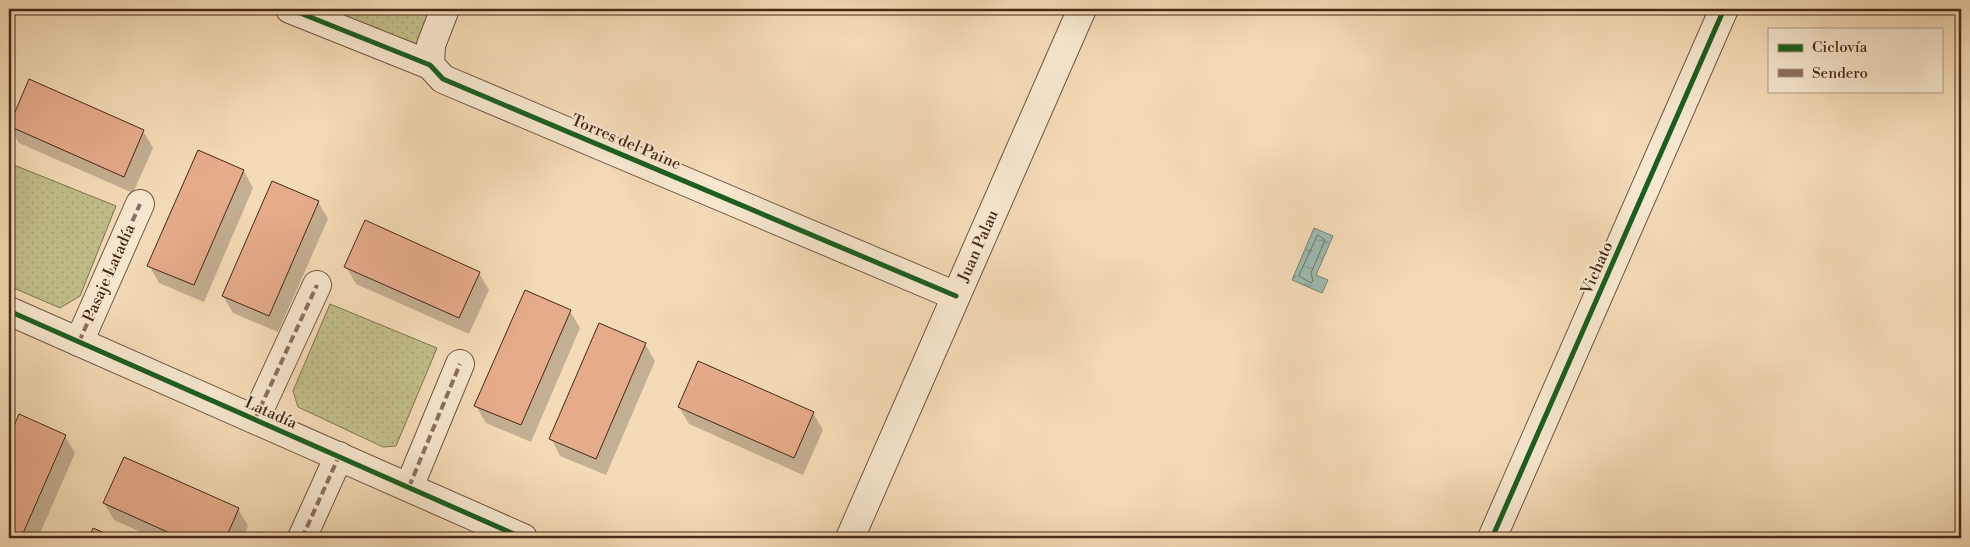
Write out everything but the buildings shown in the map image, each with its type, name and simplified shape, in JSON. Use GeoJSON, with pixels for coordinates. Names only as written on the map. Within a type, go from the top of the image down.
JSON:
{"type":"FeatureCollection","features":[{"type":"Feature","properties":{"kind":"street","name":"Torres del Paine"},"geometry":{"type":"LineString","coordinates":[[290,9],[430,65],[443,78],[956,296]]}},
{"type":"Feature","properties":{"kind":"street"},"geometry":{"type":"LineString","coordinates":[[430,65],[431,45],[445,9]]}},
{"type":"Feature","properties":{"kind":"street","name":"Juan Palau"},"geometry":{"type":"LineString","coordinates":[[850,538],[1082,9]]}},
{"type":"Feature","properties":{"kind":"street","name":"Vichato"},"geometry":{"type":"LineString","coordinates":[[1492,538],[1724,9]]}},
{"type":"Feature","properties":{"kind":"street","name":"Pasaje Latadía"},"geometry":{"type":"LineString","coordinates":[[79,342],[140,204]]}},
{"type":"Feature","properties":{"kind":"street"},"geometry":{"type":"LineString","coordinates":[[255,419],[317,285]]}},
{"type":"Feature","properties":{"kind":"street","name":"Latadía"},"geometry":{"type":"LineString","coordinates":[[9,311],[523,538]]}},
{"type":"Feature","properties":{"kind":"street"},"geometry":{"type":"LineString","coordinates":[[409,487],[460,364]]}},
{"type":"Feature","properties":{"kind":"street"},"geometry":{"type":"LineString","coordinates":[[302,538],[339,456]]}},
{"type":"Feature","properties":{"kind":"shaded area"},"geometry":{"type":"Polygon","coordinates":[[[290,9],[450,9],[430,65],[290,9]]]}},
{"type":"Feature","properties":{"kind":"shaded area"},"geometry":{"type":"Polygon","coordinates":[[[9,163],[116,206],[80,296],[60,308],[9,286],[9,163]]]}},
{"type":"Feature","properties":{"kind":"shaded area"},"geometry":{"type":"Polygon","coordinates":[[[330,304],[437,348],[396,446],[383,447],[298,407],[293,391],[330,304]]]}},
{"type":"Feature","properties":{"kind":"water"},"geometry":{"type":"Polygon","coordinates":[[[1314,228],[1333,236],[1316,275],[1328,280],[1322,293],[1292,280],[1314,228]]]}},
{"type":"Feature","properties":{"kind":"marked path"},"geometry":{"type":"LineString","coordinates":[[79,342],[140,204]]}},
{"type":"Feature","properties":{"kind":"marked path"},"geometry":{"type":"LineString","coordinates":[[255,419],[317,285]]}},
{"type":"Feature","properties":{"kind":"marked path"},"geometry":{"type":"LineString","coordinates":[[409,487],[460,364]]}},
{"type":"Feature","properties":{"kind":"marked path"},"geometry":{"type":"LineString","coordinates":[[302,538],[339,456]]}},
{"type":"Feature","properties":{"kind":"cycle path"},"geometry":{"type":"LineString","coordinates":[[290,9],[430,65],[443,79],[956,296]]}},
{"type":"Feature","properties":{"kind":"cycle path"},"geometry":{"type":"LineString","coordinates":[[1492,538],[1724,9]]}},
{"type":"Feature","properties":{"kind":"cycle path"},"geometry":{"type":"LineString","coordinates":[[9,311],[523,538]]}}]}
